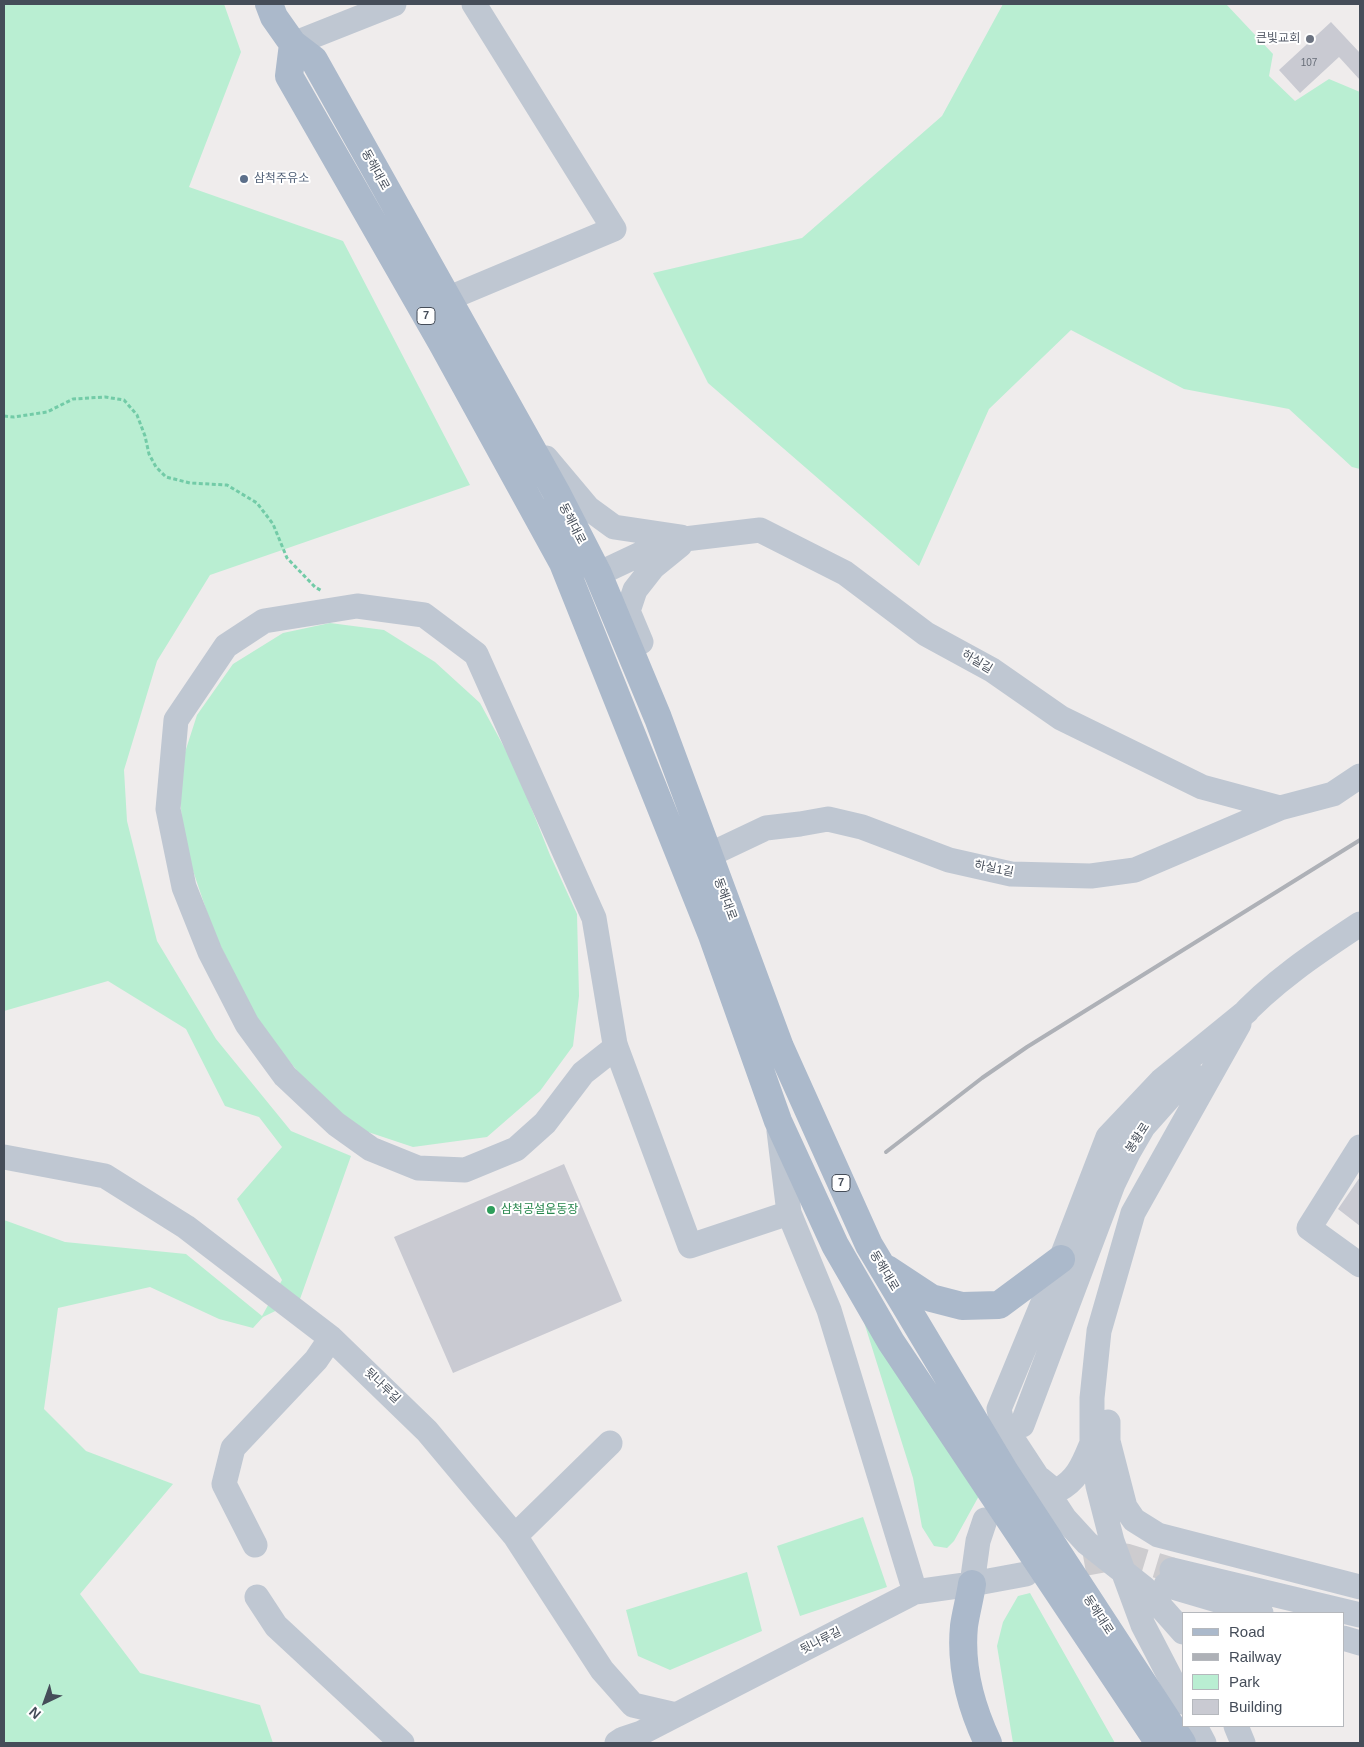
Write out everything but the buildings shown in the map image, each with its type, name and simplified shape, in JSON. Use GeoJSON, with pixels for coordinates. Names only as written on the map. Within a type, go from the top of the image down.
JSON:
{"type":"FeatureCollection","features":[{"type":"Feature","properties":{"kind":"main road","name":"동해대로"},"geometry":{"type":"LineString","coordinates":[[269,4],[274,17],[292,44],[314,60],[556,492],[598,574],[658,718],[780,1047],[869,1245],[1005,1472],[1182,1743]]}},
{"type":"Feature","properties":{"kind":"main road","name":"동해대로"},"geometry":{"type":"LineString","coordinates":[[292,44],[289,76],[442,343],[563,563],[574,587],[712,935],[778,1121],[835,1245],[891,1342],[1159,1743]]}},
{"type":"Feature","properties":{"kind":"main road"},"geometry":{"type":"LineString","coordinates":[[574,587],[598,574]]}},
{"type":"Feature","properties":{"kind":"main road"},"geometry":{"type":"LineString","coordinates":[[881,1265],[931,1298],[962,1306],[999,1305],[1061,1259]]}},
{"type":"Feature","properties":{"kind":"main road"},"geometry":{"type":"LineString","coordinates":[[972,1584],[964,1627],[964,1657],[969,1693],[988,1743]]}},
{"type":"Feature","properties":{"kind":"main road"},"geometry":{"type":"LineString","coordinates":[[972,1584],[972,1652],[978,1698],[994,1743]]}},
{"type":"Feature","properties":{"kind":"main road"},"geometry":{"type":"LineString","coordinates":[[1098,1650],[1142,1743]]}},
{"type":"Feature","properties":{"kind":"street"},"geometry":{"type":"LineString","coordinates":[[292,44],[394,4]]}},
{"type":"Feature","properties":{"kind":"street"},"geometry":{"type":"LineString","coordinates":[[447,299],[614,229],[474,4]]}},
{"type":"Feature","properties":{"kind":"street"},"geometry":{"type":"LineString","coordinates":[[492,379],[520,411],[547,460],[588,508],[614,527],[689,538]]}},
{"type":"Feature","properties":{"kind":"street","name":"하실길"},"geometry":{"type":"LineString","coordinates":[[598,574],[668,541],[760,530],[845,573],[926,634],[992,670],[1061,718],[1202,787],[1280,808],[1333,794],[1360,776]]}},
{"type":"Feature","properties":{"kind":"street"},"geometry":{"type":"LineString","coordinates":[[658,718],[642,645],[628,611],[635,590],[653,567],[689,538]]}},
{"type":"Feature","properties":{"kind":"street"},"geometry":{"type":"LineString","coordinates":[[616,1047],[583,1073],[544,1123],[516,1149],[465,1170],[418,1168],[371,1149],[336,1124],[285,1076],[247,1024],[210,952],[184,887],[168,809],[176,720],[226,646],[264,621],[357,606],[424,615],[476,654],[594,918],[616,1047],[690,1246],[789,1213]]}},
{"type":"Feature","properties":{"kind":"street","name":"하실1길"},"geometry":{"type":"LineString","coordinates":[[709,855],[766,828],[828,819],[862,827],[949,860],[1011,874],[1091,876],[1135,870],[1280,808]]}},
{"type":"Feature","properties":{"kind":"street","name":"봉황로"},"geometry":{"type":"LineString","coordinates":[[1022,1425],[1113,1184],[1143,1127],[1247,1011],[1303,962],[1360,924]]}},
{"type":"Feature","properties":{"kind":"street"},"geometry":{"type":"LineString","coordinates":[[1182,1631],[1144,1588],[1087,1543],[1064,1519],[1002,1423],[999,1409],[1061,1259],[1108,1138],[1161,1081],[1247,1011]]}},
{"type":"Feature","properties":{"kind":"street"},"geometry":{"type":"LineString","coordinates":[[1182,1700],[1143,1625],[1112,1541],[1098,1486],[1092,1443],[1092,1398],[1099,1331],[1133,1212],[1247,1011]]}},
{"type":"Feature","properties":{"kind":"street"},"geometry":{"type":"LineString","coordinates":[[778,1121],[789,1213],[829,1310],[915,1592]]}},
{"type":"Feature","properties":{"kind":"street"},"geometry":{"type":"LineString","coordinates":[[1360,1147],[1309,1228],[1360,1265]]}},
{"type":"Feature","properties":{"kind":"street","name":"뒷나루길"},"geometry":{"type":"LineString","coordinates":[[4,1157],[105,1176],[186,1227],[331,1338],[427,1431],[515,1536],[602,1670],[633,1705],[676,1715]]}},
{"type":"Feature","properties":{"kind":"street"},"geometry":{"type":"LineString","coordinates":[[1107,1305],[1108,1441],[1125,1507],[1134,1520],[1158,1536],[1360,1587]]}},
{"type":"Feature","properties":{"kind":"street"},"geometry":{"type":"LineString","coordinates":[[255,1546],[224,1484],[233,1448],[316,1360],[331,1338]]}},
{"type":"Feature","properties":{"kind":"street"},"geometry":{"type":"LineString","coordinates":[[515,1536],[610,1443]]}},
{"type":"Feature","properties":{"kind":"street"},"geometry":{"type":"LineString","coordinates":[[1040,1480],[1051,1488],[1058,1490],[1068,1485],[1080,1472],[1092,1443]]}},
{"type":"Feature","properties":{"kind":"street"},"geometry":{"type":"LineString","coordinates":[[972,1584],[978,1541],[985,1520]]}},
{"type":"Feature","properties":{"kind":"street"},"geometry":{"type":"LineString","coordinates":[[1172,1570],[1360,1615]]}},
{"type":"Feature","properties":{"kind":"street"},"geometry":{"type":"LineString","coordinates":[[1123,1573],[1213,1607],[1253,1612]]}},
{"type":"Feature","properties":{"kind":"street","name":"뒷나루길"},"geometry":{"type":"LineString","coordinates":[[617,1743],[641,1733],[915,1592],[1026,1574]]}},
{"type":"Feature","properties":{"kind":"street"},"geometry":{"type":"LineString","coordinates":[[257,1597],[276,1626],[402,1743]]}},
{"type":"Feature","properties":{"kind":"street"},"geometry":{"type":"LineString","coordinates":[[1344,1638],[1360,1643]]}},
{"type":"Feature","properties":{"kind":"street"},"geometry":{"type":"LineString","coordinates":[[1196,1727],[1204,1743]]}},
{"type":"Feature","properties":{"kind":"street"},"geometry":{"type":"LineString","coordinates":[[1236,1727],[1244,1743]]}},
{"type":"Feature","properties":{"kind":"path"},"geometry":{"type":"LineString","coordinates":[[4,416],[14,417],[47,412],[73,399],[104,397],[124,400],[138,415],[149,454],[156,467],[166,477],[190,484],[227,485],[257,503],[273,524],[287,558],[315,587],[348,607]]}},
{"type":"Feature","properties":{"kind":"green space"},"geometry":{"type":"Polygon","coordinates":[[[4,4],[224,4],[241,52],[189,187],[343,241],[470,485],[210,575],[157,661],[124,770],[127,821],[157,941],[216,1039],[291,1131],[351,1156],[300,1299],[263,1317],[253,1328],[219,1319],[150,1287],[58,1308],[44,1409],[86,1451],[173,1484],[80,1594],[140,1673],[260,1705],[273,1743],[4,1743],[4,1220],[65,1242],[186,1254],[262,1316],[282,1280],[237,1199],[282,1147],[259,1117],[225,1106],[186,1029],[108,981],[4,1011],[4,4]]]}},
{"type":"Feature","properties":{"kind":"green space"},"geometry":{"type":"Polygon","coordinates":[[[1003,4],[1226,4],[1273,54],[1269,76],[1295,101],[1329,79],[1360,92],[1360,469],[1352,467],[1289,409],[1184,389],[1071,330],[989,409],[919,566],[708,383],[653,273],[802,238],[942,116],[1003,4]]]}},
{"type":"Feature","properties":{"kind":"green space"},"geometry":{"type":"Polygon","coordinates":[[[330,623],[384,630],[435,662],[480,703],[515,767],[550,855],[577,914],[579,996],[573,1046],[540,1091],[487,1137],[413,1147],[347,1125],[315,1093],[261,1026],[214,933],[184,844],[178,774],[197,715],[233,664],[283,633],[330,623]]]}},
{"type":"Feature","properties":{"kind":"green space"},"geometry":{"type":"Polygon","coordinates":[[[858,1303],[980,1494],[954,1541],[947,1548],[934,1546],[922,1527],[913,1478],[858,1303]]]}},
{"type":"Feature","properties":{"kind":"green space"},"geometry":{"type":"Polygon","coordinates":[[[863,1517],[887,1587],[800,1616],[777,1546],[863,1517]]]}},
{"type":"Feature","properties":{"kind":"green space"},"geometry":{"type":"Polygon","coordinates":[[[747,1572],[762,1631],[670,1670],[638,1656],[626,1610],[747,1572]]]}},
{"type":"Feature","properties":{"kind":"green space"},"geometry":{"type":"Polygon","coordinates":[[[1030,1593],[1115,1743],[1013,1743],[997,1646],[1003,1622],[1018,1596],[1030,1593]]]}},
{"type":"Feature","properties":{"kind":"tunnel"},"geometry":{"type":"LineString","coordinates":[[1048,1570],[1126,1556],[1172,1570]]}},
{"type":"Feature","properties":{"kind":"railway"},"geometry":{"type":"LineString","coordinates":[[886,1152],[982,1078],[1027,1047],[1360,840]]}},
{"type":"Feature","properties":{"kind":"place","name":"큰빛교회"},"geometry":{"type":"Point","coordinates":[1310,39]}},
{"type":"Feature","properties":{"kind":"place","name":"삼척주유소"},"geometry":{"type":"Point","coordinates":[244,179]}},
{"type":"Feature","properties":{"kind":"place","name":"삼척공설운동장"},"geometry":{"type":"Point","coordinates":[491,1210]}}]}
